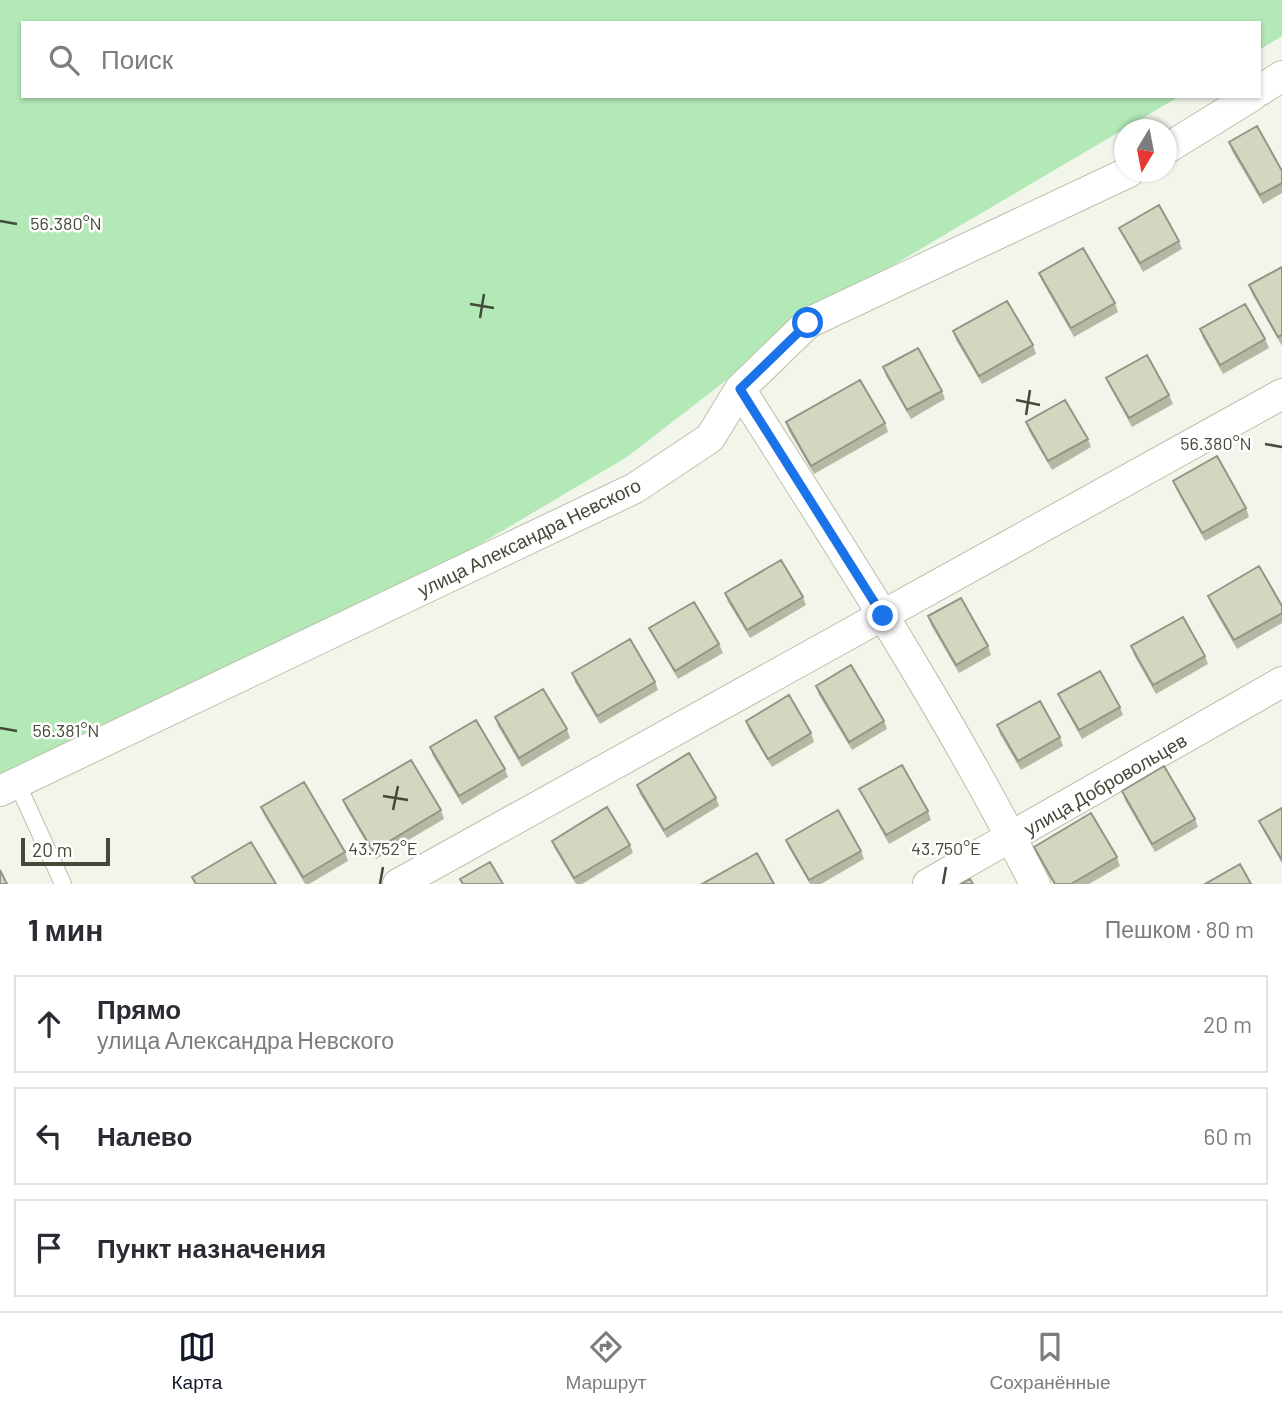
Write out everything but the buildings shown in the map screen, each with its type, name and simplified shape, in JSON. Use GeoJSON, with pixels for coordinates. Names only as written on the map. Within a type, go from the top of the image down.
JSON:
{"type":"FeatureCollection","features":[{"type":"Feature","properties":{"kind":"street"},"geometry":{"type":"LineString","coordinates":[[1261,90],[1282,76]]}},
{"type":"Feature","properties":{"kind":"street"},"geometry":{"type":"LineString","coordinates":[[1177,143],[1249,98]]}},
{"type":"Feature","properties":{"kind":"street","name":"улица Александра Невского"},"geometry":{"type":"LineString","coordinates":[[9,787],[635,488],[710,438],[740,389],[808,323],[1114,179]]}},
{"type":"Feature","properties":{"kind":"street"},"geometry":{"type":"LineString","coordinates":[[740,389],[883,616],[1012,838],[1035,884]]}},
{"type":"Feature","properties":{"kind":"street"},"geometry":{"type":"LineString","coordinates":[[398,884],[1282,394]]}},
{"type":"Feature","properties":{"kind":"street","name":"улица Добровольцев"},"geometry":{"type":"LineString","coordinates":[[928,884],[1282,682]]}},
{"type":"Feature","properties":{"kind":"lane"},"geometry":{"type":"LineString","coordinates":[[9,787],[63,884]]}},
{"type":"Feature","properties":{"kind":"green space"},"geometry":{"type":"Polygon","coordinates":[[[0,0],[1282,0],[1282,36],[1261,49],[1261,21],[21,21],[21,98],[1177,98],[1141,119],[1114,119],[1114,135],[817,310],[627,457],[267,670],[0,791],[0,0]]]}},
{"type":"Feature","properties":{"kind":"route"},"geometry":{"type":"LineString","coordinates":[[808,323],[740,389],[883,616]]}}]}
